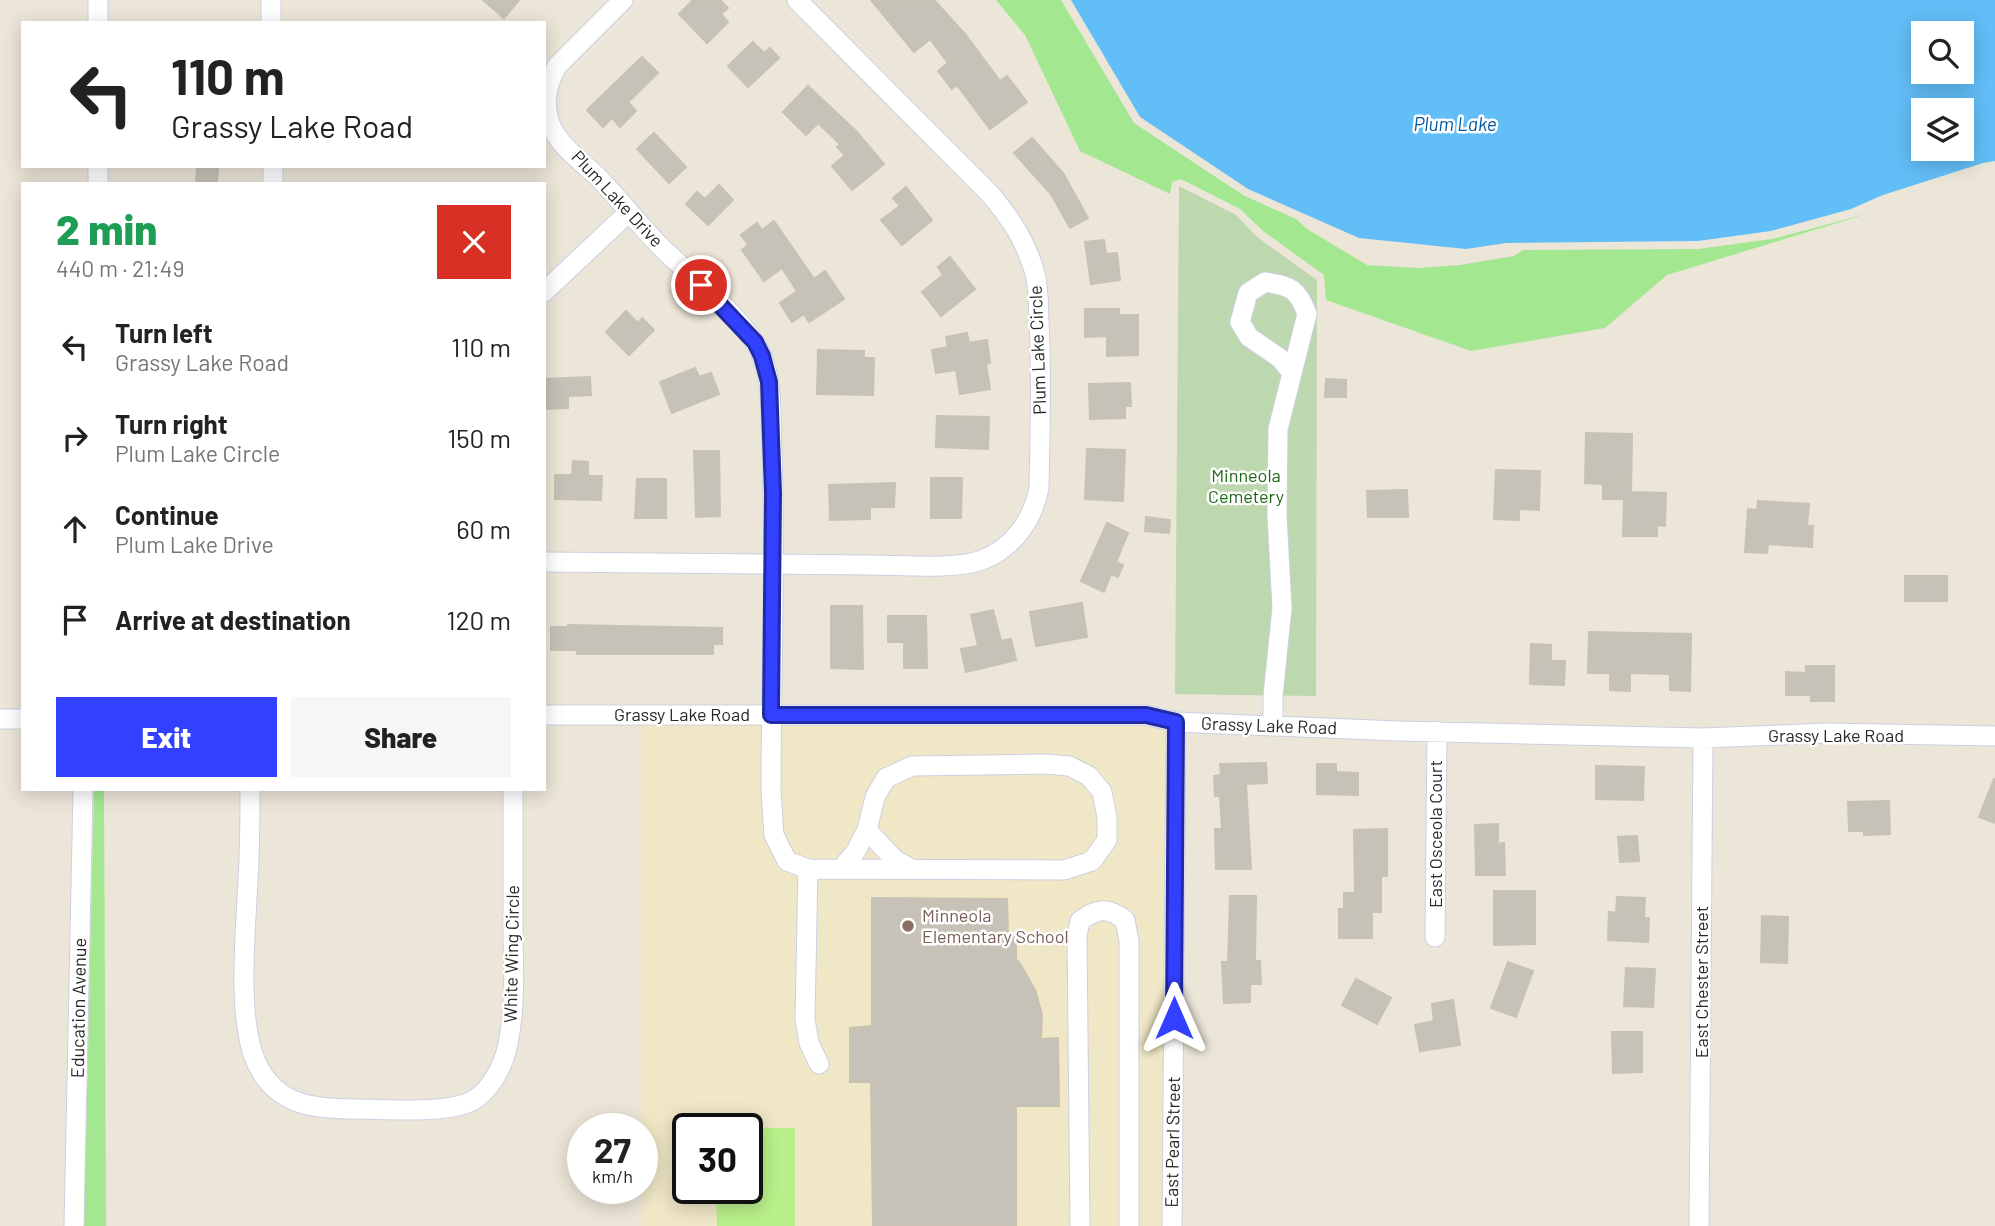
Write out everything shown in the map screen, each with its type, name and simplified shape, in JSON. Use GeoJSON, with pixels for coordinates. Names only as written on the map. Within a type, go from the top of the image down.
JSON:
{"type":"FeatureCollection","features":[{"type":"Feature","properties":{"kind":"street"},"geometry":{"type":"LineString","coordinates":[[98,0],[98,21]]}},
{"type":"Feature","properties":{"kind":"street"},"geometry":{"type":"LineString","coordinates":[[271,0],[271,21]]}},
{"type":"Feature","properties":{"kind":"street","name":"Plum Lake Drive"},"geometry":{"type":"LineString","coordinates":[[623,0],[557,66],[550,78],[546,98],[547,112],[554,134],[755,342],[769,382],[774,564]]}},
{"type":"Feature","properties":{"kind":"street","name":"Plum Lake Circle"},"geometry":{"type":"LineString","coordinates":[[546,562],[974,563],[1002,549],[1017,537],[1037,501],[1040,343],[1038,287],[1022,239],[991,195],[797,0]]}},
{"type":"Feature","properties":{"kind":"street"},"geometry":{"type":"LineString","coordinates":[[546,290],[629,212]]}},
{"type":"Feature","properties":{"kind":"street"},"geometry":{"type":"LineString","coordinates":[[1273,725],[1273,696],[1282,608],[1277,515],[1278,429],[1291,372]]}},
{"type":"Feature","properties":{"kind":"street"},"geometry":{"type":"LineString","coordinates":[[774,564],[771,715],[774,835],[787,861],[808,869],[1064,870],[1092,861],[1107,840],[1107,817],[1102,792],[1088,776],[1069,766],[912,766],[886,778],[875,797],[867,831],[856,851],[841,869]]}},
{"type":"Feature","properties":{"kind":"street","name":"Grassy Lake Road"},"geometry":{"type":"LineString","coordinates":[[546,715],[1146,715],[1176,722],[1398,731],[1703,738],[1827,733],[1995,736]]}},
{"type":"Feature","properties":{"kind":"street"},"geometry":{"type":"LineString","coordinates":[[0,719],[21,719]]}},
{"type":"Feature","properties":{"kind":"street","name":"East Pearl Street"},"geometry":{"type":"LineString","coordinates":[[1172,1226],[1176,722]]}},
{"type":"Feature","properties":{"kind":"street","name":"East Osceola Court"},"geometry":{"type":"LineString","coordinates":[[1435,937],[1437,731]]}},
{"type":"Feature","properties":{"kind":"street","name":"East Chester Street"},"geometry":{"type":"LineString","coordinates":[[1699,1226],[1703,738]]}},
{"type":"Feature","properties":{"kind":"street","name":"Education Avenue"},"geometry":{"type":"LineString","coordinates":[[74,1226],[83,791]]}},
{"type":"Feature","properties":{"kind":"street","name":"White Wing Circle"},"geometry":{"type":"LineString","coordinates":[[250,791],[245,996],[250,1046],[257,1065],[281,1094],[321,1109],[394,1109],[457,1105],[472,1101],[494,1078],[508,1045],[513,1007],[513,791]]}},
{"type":"Feature","properties":{"kind":"street"},"geometry":{"type":"LineString","coordinates":[[867,831],[894,859],[911,869]]}},
{"type":"Feature","properties":{"kind":"street"},"geometry":{"type":"LineString","coordinates":[[808,869],[805,1019],[809,1043],[819,1064]]}},
{"type":"Feature","properties":{"kind":"street"},"geometry":{"type":"LineString","coordinates":[[1080,1226],[1077,936],[1080,921],[1094,911],[1113,911],[1125,920],[1129,942],[1129,1226]]}},
{"type":"Feature","properties":{"kind":"shaded area","name":"Minneola Elementary School"},"geometry":{"type":"Polygon","coordinates":[[[641,715],[1176,722],[1172,1226],[642,1226],[642,1204],[658,1204],[658,1113],[642,1113],[641,715]]]}},
{"type":"Feature","properties":{"kind":"green space"},"geometry":{"type":"Polygon","coordinates":[[[996,0],[1061,0],[1134,123],[1243,195],[1296,219],[1307,229],[1367,265],[1418,268],[1460,265],[1514,256],[1523,250],[1698,249],[1772,239],[1870,213],[1667,275],[1605,328],[1471,351],[1326,300],[1324,275],[1263,231],[1240,209],[1181,179],[1172,182],[1170,194],[1080,151],[1025,35],[996,0]]]}},
{"type":"Feature","properties":{"kind":"green space","name":"Minneola Cemetery"},"geometry":{"type":"Polygon","coordinates":[[[1179,186],[1236,215],[1257,237],[1317,280],[1316,696],[1175,694],[1179,186]]]}},
{"type":"Feature","properties":{"kind":"green space"},"geometry":{"type":"Polygon","coordinates":[[[94,791],[104,791],[106,1226],[84,1226],[94,791]]]}},
{"type":"Feature","properties":{"kind":"green space"},"geometry":{"type":"Polygon","coordinates":[[[763,1128],[795,1128],[795,1226],[717,1226],[716,1204],[763,1204],[763,1128]]]}},
{"type":"Feature","properties":{"kind":"water","name":"Plum Lake"},"geometry":{"type":"Polygon","coordinates":[[[1071,0],[1995,0],[1995,161],[1883,195],[1851,209],[1771,231],[1698,241],[1506,243],[1466,249],[1359,238],[1248,189],[1140,117],[1071,0]]]}},
{"type":"Feature","properties":{"kind":"building"},"geometry":{"type":"Polygon","coordinates":[[[483,0],[519,0],[504,18],[483,0]]]}},
{"type":"Feature","properties":{"kind":"building"},"geometry":{"type":"Polygon","coordinates":[[[693,0],[720,0],[728,8],[721,14],[728,22],[707,43],[679,14],[693,0]]]}},
{"type":"Feature","properties":{"kind":"building"},"geometry":{"type":"Polygon","coordinates":[[[871,0],[934,0],[965,34],[1000,81],[1007,76],[1027,102],[990,129],[957,85],[952,89],[938,71],[948,63],[930,39],[914,52],[871,0]]]}},
{"type":"Feature","properties":{"kind":"building"},"geometry":{"type":"Polygon","coordinates":[[[753,42],[764,53],[770,48],[779,58],[748,87],[728,66],[753,42]]]}},
{"type":"Feature","properties":{"kind":"building"},"geometry":{"type":"Polygon","coordinates":[[[642,57],[658,73],[628,102],[636,111],[620,127],[612,118],[603,127],[587,110],[642,57]]]}},
{"type":"Feature","properties":{"kind":"building"},"geometry":{"type":"Polygon","coordinates":[[[808,86],[856,131],[884,164],[852,190],[832,166],[845,155],[837,147],[840,144],[818,123],[806,135],[783,112],[808,86]]]}},
{"type":"Feature","properties":{"kind":"building"},"geometry":{"type":"Polygon","coordinates":[[[654,133],[686,167],[669,183],[637,149],[654,133]]]}},
{"type":"Feature","properties":{"kind":"building"},"geometry":{"type":"Polygon","coordinates":[[[1032,138],[1063,173],[1088,218],[1070,228],[1051,194],[1014,153],[1032,138]]]}},
{"type":"Feature","properties":{"kind":"building"},"geometry":{"type":"Polygon","coordinates":[[[197,168],[218,168],[217,182],[196,182],[197,168]]]}},
{"type":"Feature","properties":{"kind":"building"},"geometry":{"type":"Polygon","coordinates":[[[719,185],[733,200],[708,225],[686,204],[697,192],[705,199],[719,185]]]}},
{"type":"Feature","properties":{"kind":"building"},"geometry":{"type":"Polygon","coordinates":[[[906,187],[932,220],[902,245],[881,220],[900,206],[893,198],[906,187]]]}},
{"type":"Feature","properties":{"kind":"building"},"geometry":{"type":"Polygon","coordinates":[[[774,221],[814,279],[825,271],[844,299],[809,322],[804,314],[792,322],[780,303],[797,291],[782,268],[764,281],[742,250],[748,245],[741,235],[757,223],[762,230],[774,221]]]}},
{"type":"Feature","properties":{"kind":"building"},"geometry":{"type":"Polygon","coordinates":[[[1104,240],[1106,254],[1117,253],[1120,280],[1091,284],[1085,242],[1104,240]]]}},
{"type":"Feature","properties":{"kind":"building"},"geometry":{"type":"Polygon","coordinates":[[[950,257],[975,289],[941,316],[922,292],[943,275],[938,267],[950,257]]]}},
{"type":"Feature","properties":{"kind":"building"},"geometry":{"type":"Polygon","coordinates":[[[1085,309],[1119,309],[1119,315],[1138,315],[1138,355],[1107,356],[1107,336],[1085,337],[1085,309]]]}},
{"type":"Feature","properties":{"kind":"building"},"geometry":{"type":"Polygon","coordinates":[[[626,311],[638,323],[642,318],[654,330],[629,355],[606,332],[626,311]]]}},
{"type":"Feature","properties":{"kind":"building"},"geometry":{"type":"Polygon","coordinates":[[[967,333],[969,343],[987,340],[990,363],[986,364],[990,389],[960,394],[956,370],[936,373],[932,350],[948,347],[946,337],[967,333]]]}},
{"type":"Feature","properties":{"kind":"building"},"geometry":{"type":"Polygon","coordinates":[[[818,350],[864,351],[864,358],[874,358],[873,395],[817,394],[818,350]]]}},
{"type":"Feature","properties":{"kind":"building"},"geometry":{"type":"Polygon","coordinates":[[[695,368],[699,377],[711,373],[719,394],[672,413],[660,382],[695,368]]]}},
{"type":"Feature","properties":{"kind":"building"},"geometry":{"type":"Polygon","coordinates":[[[590,377],[591,395],[568,396],[568,408],[546,409],[546,379],[590,377]]]}},
{"type":"Feature","properties":{"kind":"building"},"geometry":{"type":"Polygon","coordinates":[[[1326,379],[1346,380],[1346,397],[1325,397],[1326,379]]]}},
{"type":"Feature","properties":{"kind":"building"},"geometry":{"type":"Polygon","coordinates":[[[1130,383],[1131,406],[1125,406],[1125,418],[1090,419],[1089,384],[1130,383]]]}},
{"type":"Feature","properties":{"kind":"building"},"geometry":{"type":"Polygon","coordinates":[[[937,416],[989,417],[988,449],[936,447],[937,416]]]}},
{"type":"Feature","properties":{"kind":"building"},"geometry":{"type":"Polygon","coordinates":[[[1586,433],[1632,434],[1631,492],[1666,493],[1665,526],[1657,525],[1657,536],[1623,536],[1624,499],[1603,499],[1603,484],[1585,483],[1586,433]]]}},
{"type":"Feature","properties":{"kind":"building"},"geometry":{"type":"Polygon","coordinates":[[[1087,449],[1125,450],[1123,501],[1085,499],[1087,449]]]}},
{"type":"Feature","properties":{"kind":"building"},"geometry":{"type":"Polygon","coordinates":[[[694,451],[719,451],[720,516],[696,517],[694,451]]]}},
{"type":"Feature","properties":{"kind":"building"},"geometry":{"type":"Polygon","coordinates":[[[573,461],[588,462],[588,476],[602,476],[601,500],[555,499],[555,475],[572,475],[573,461]]]}},
{"type":"Feature","properties":{"kind":"building"},"geometry":{"type":"Polygon","coordinates":[[[1496,470],[1540,471],[1539,510],[1519,509],[1519,520],[1494,519],[1496,470]]]}},
{"type":"Feature","properties":{"kind":"building"},"geometry":{"type":"Polygon","coordinates":[[[931,478],[962,478],[961,518],[931,518],[931,478]]]}},
{"type":"Feature","properties":{"kind":"building"},"geometry":{"type":"Polygon","coordinates":[[[637,479],[666,479],[666,518],[635,518],[637,479]]]}},
{"type":"Feature","properties":{"kind":"building"},"geometry":{"type":"Polygon","coordinates":[[[895,483],[894,507],[870,507],[870,519],[830,520],[829,485],[895,483]]]}},
{"type":"Feature","properties":{"kind":"building"},"geometry":{"type":"Polygon","coordinates":[[[1407,490],[1408,517],[1368,517],[1367,491],[1407,490]]]}},
{"type":"Feature","properties":{"kind":"building"},"geometry":{"type":"Polygon","coordinates":[[[1758,501],[1809,504],[1807,526],[1813,526],[1812,547],[1768,544],[1767,553],[1745,552],[1748,509],[1757,510],[1758,501]]]}},
{"type":"Feature","properties":{"kind":"building"},"geometry":{"type":"Polygon","coordinates":[[[1146,517],[1170,520],[1169,533],[1145,531],[1146,517]]]}},
{"type":"Feature","properties":{"kind":"building"},"geometry":{"type":"Polygon","coordinates":[[[1107,523],[1128,533],[1116,562],[1123,565],[1118,577],[1111,574],[1104,592],[1081,581],[1107,523]]]}},
{"type":"Feature","properties":{"kind":"building"},"geometry":{"type":"Polygon","coordinates":[[[1905,576],[1947,576],[1947,601],[1905,601],[1905,576]]]}},
{"type":"Feature","properties":{"kind":"building"},"geometry":{"type":"Polygon","coordinates":[[[1082,603],[1087,637],[1036,646],[1030,612],[1082,603]]]}},
{"type":"Feature","properties":{"kind":"building"},"geometry":{"type":"Polygon","coordinates":[[[831,606],[862,606],[863,669],[831,668],[831,606]]]}},
{"type":"Feature","properties":{"kind":"building"},"geometry":{"type":"Polygon","coordinates":[[[993,610],[1001,641],[1011,639],[1016,660],[966,672],[961,649],[978,646],[971,615],[993,610]]]}},
{"type":"Feature","properties":{"kind":"building"},"geometry":{"type":"Polygon","coordinates":[[[888,616],[926,616],[927,668],[904,668],[904,642],[888,642],[888,616]]]}},
{"type":"Feature","properties":{"kind":"building"},"geometry":{"type":"Polygon","coordinates":[[[551,627],[722,628],[722,644],[713,644],[713,654],[577,654],[577,650],[551,650],[551,627]]]}},
{"type":"Feature","properties":{"kind":"building"},"geometry":{"type":"Polygon","coordinates":[[[1589,632],[1691,634],[1690,691],[1670,690],[1670,674],[1630,673],[1630,691],[1610,690],[1610,673],[1588,673],[1589,632]]]}},
{"type":"Feature","properties":{"kind":"building"},"geometry":{"type":"Polygon","coordinates":[[[1531,644],[1551,645],[1551,661],[1565,661],[1564,685],[1530,684],[1531,644]]]}},
{"type":"Feature","properties":{"kind":"building"},"geometry":{"type":"Polygon","coordinates":[[[1806,666],[1834,666],[1834,701],[1811,701],[1811,695],[1786,695],[1786,672],[1806,673],[1806,666]]]}},
{"type":"Feature","properties":{"kind":"building"},"geometry":{"type":"Polygon","coordinates":[[[1266,763],[1267,783],[1246,784],[1251,869],[1216,869],[1215,829],[1222,829],[1220,796],[1215,796],[1214,776],[1221,775],[1220,764],[1266,763]]]}},
{"type":"Feature","properties":{"kind":"building"},"geometry":{"type":"Polygon","coordinates":[[[1317,764],[1336,764],[1336,772],[1358,773],[1358,795],[1317,794],[1317,764]]]}},
{"type":"Feature","properties":{"kind":"building"},"geometry":{"type":"Polygon","coordinates":[[[1596,766],[1644,767],[1643,800],[1596,799],[1596,766]]]}},
{"type":"Feature","properties":{"kind":"building"},"geometry":{"type":"Polygon","coordinates":[[[1995,779],[1995,823],[1979,817],[1995,779]]]}},
{"type":"Feature","properties":{"kind":"building"},"geometry":{"type":"Polygon","coordinates":[[[1889,801],[1890,834],[1864,835],[1864,831],[1849,831],[1848,802],[1889,801]]]}},
{"type":"Feature","properties":{"kind":"building"},"geometry":{"type":"Polygon","coordinates":[[[1498,824],[1498,844],[1504,843],[1505,875],[1476,875],[1475,825],[1498,824]]]}},
{"type":"Feature","properties":{"kind":"building"},"geometry":{"type":"Polygon","coordinates":[[[1387,829],[1387,876],[1381,876],[1381,912],[1372,912],[1372,938],[1339,938],[1339,909],[1344,909],[1344,893],[1355,893],[1354,830],[1387,829]]]}},
{"type":"Feature","properties":{"kind":"building"},"geometry":{"type":"Polygon","coordinates":[[[1637,836],[1639,861],[1620,862],[1618,837],[1637,836]]]}},
{"type":"Feature","properties":{"kind":"building"},"geometry":{"type":"Polygon","coordinates":[[[1494,891],[1535,891],[1535,944],[1494,945],[1494,891]]]}},
{"type":"Feature","properties":{"kind":"building"},"geometry":{"type":"Polygon","coordinates":[[[1230,896],[1256,896],[1255,961],[1260,961],[1261,984],[1250,984],[1250,1002],[1224,1003],[1222,962],[1228,962],[1230,896]]]}},
{"type":"Feature","properties":{"kind":"building"},"geometry":{"type":"Polygon","coordinates":[[[1617,897],[1645,898],[1644,918],[1649,918],[1648,942],[1608,940],[1609,912],[1616,913],[1617,897]]]}},
{"type":"Feature","properties":{"kind":"building"},"geometry":{"type":"Polygon","coordinates":[[[872,898],[1007,899],[1008,936],[1016,937],[1016,959],[1035,990],[1042,1014],[1041,1039],[1058,1038],[1059,1106],[1016,1106],[1016,1226],[873,1226],[871,1082],[850,1082],[850,1028],[872,1026],[872,898]]]}},
{"type":"Feature","properties":{"kind":"building"},"geometry":{"type":"Polygon","coordinates":[[[1762,916],[1788,917],[1787,963],[1761,962],[1762,916]]]}},
{"type":"Feature","properties":{"kind":"building"},"geometry":{"type":"Polygon","coordinates":[[[1508,962],[1533,971],[1516,1017],[1491,1008],[1508,962]]]}},
{"type":"Feature","properties":{"kind":"building"},"geometry":{"type":"Polygon","coordinates":[[[1626,968],[1655,969],[1653,1007],[1624,1006],[1626,968]]]}},
{"type":"Feature","properties":{"kind":"building"},"geometry":{"type":"Polygon","coordinates":[[[1356,979],[1391,998],[1377,1024],[1342,1005],[1356,979]]]}},
{"type":"Feature","properties":{"kind":"building"},"geometry":{"type":"Polygon","coordinates":[[[1453,1000],[1460,1045],[1420,1051],[1415,1025],[1434,1021],[1432,1004],[1453,1000]]]}},
{"type":"Feature","properties":{"kind":"building"},"geometry":{"type":"Polygon","coordinates":[[[1612,1032],[1642,1032],[1642,1072],[1613,1073],[1612,1032]]]}},
{"type":"Feature","properties":{"kind":"place","name":"Minneola Elementary School"},"geometry":{"type":"Point","coordinates":[908,926]}},
{"type":"Feature","properties":{"kind":"route"},"geometry":{"type":"LineString","coordinates":[[701,285],[755,342],[769,382],[774,564],[771,715],[1146,715],[1176,722],[1174,1018]]}}]}
